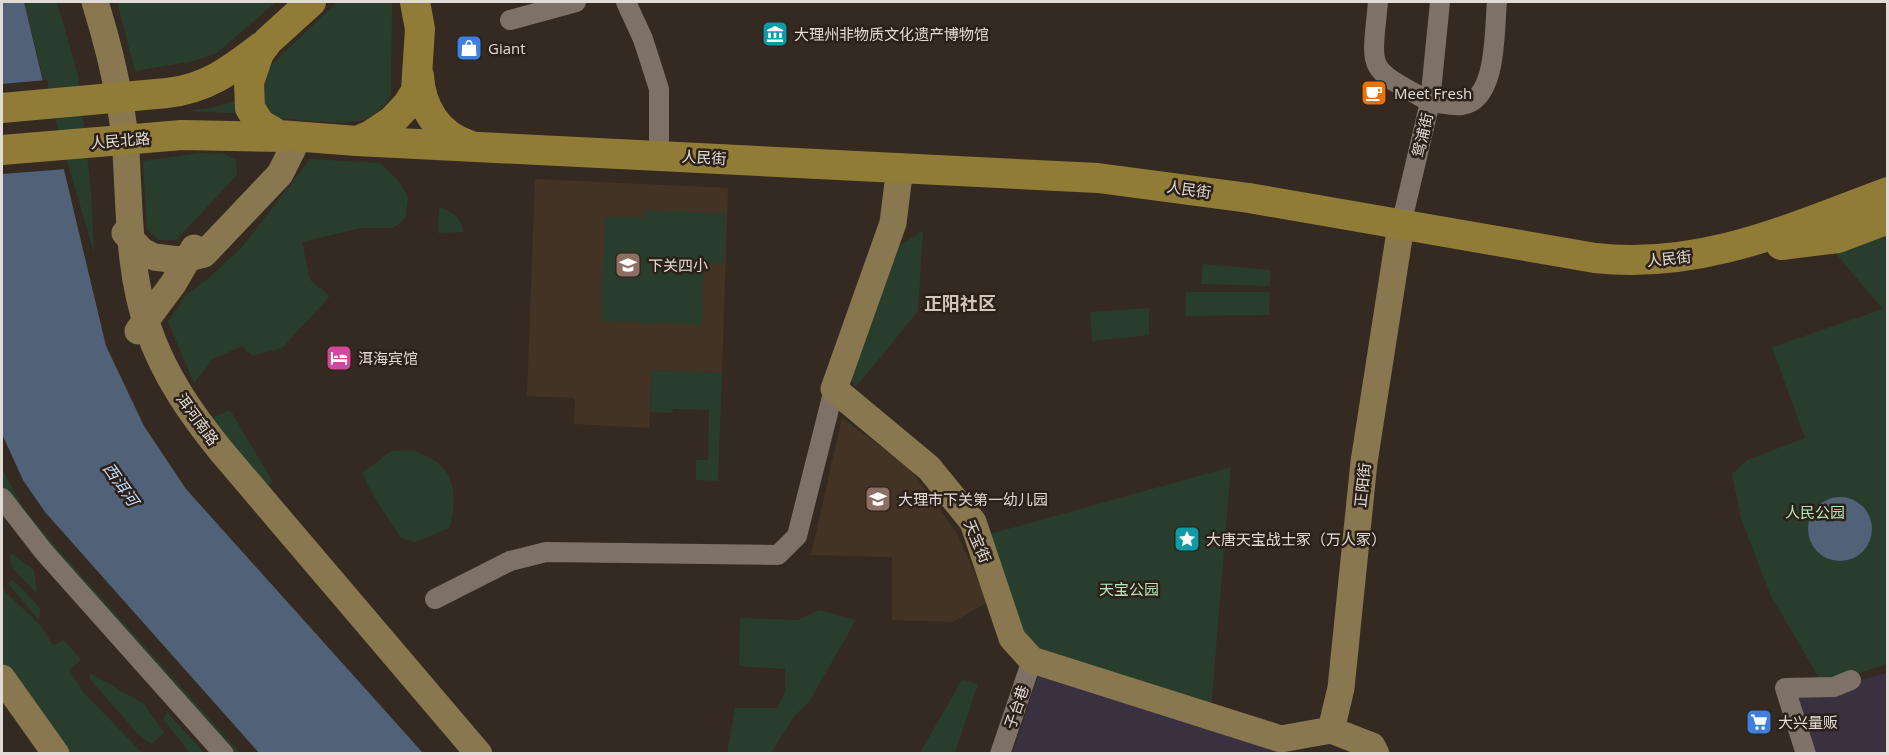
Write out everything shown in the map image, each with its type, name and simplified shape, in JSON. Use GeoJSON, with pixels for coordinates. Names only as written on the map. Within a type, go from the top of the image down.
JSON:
{"type":"FeatureCollection","features":[{"type":"Feature","properties":{"kind":"main road","name":"洱河南路"},"geometry":{"type":"LineString","coordinates":[[77,2],[102,98],[118,274],[140,328],[195,419],[479,753]]}},
{"type":"Feature","properties":{"kind":"main road","name":"洱河南路"},"geometry":{"type":"LineString","coordinates":[[95,2],[119,94],[140,328],[150,376],[181,429],[457,753]]}},
{"type":"Feature","properties":{"kind":"main road"},"geometry":{"type":"LineString","coordinates":[[2,108],[177,92],[221,77],[268,41],[311,2]]}},
{"type":"Feature","properties":{"kind":"main road"},"geometry":{"type":"LineString","coordinates":[[419,11],[419,76],[423,101],[434,121],[456,140],[475,147]]}},
{"type":"Feature","properties":{"kind":"main road"},"geometry":{"type":"LineString","coordinates":[[113,218],[142,251],[154,257],[189,259],[204,254],[280,174],[298,138],[279,135],[265,129],[250,108],[248,89],[252,70],[268,41]]}},
{"type":"Feature","properties":{"kind":"main road"},"geometry":{"type":"LineString","coordinates":[[357,141],[379,130],[400,113],[413,95],[419,76]]}},
{"type":"Feature","properties":{"kind":"main road","name":"人民北路"},"geometry":{"type":"LineString","coordinates":[[2,150],[182,135],[298,138]]}},
{"type":"Feature","properties":{"kind":"main road","name":"人民街"},"geometry":{"type":"LineString","coordinates":[[298,138],[900,166],[1109,179],[1248,198],[1613,260],[1664,260],[1707,254],[1778,233],[1887,192]]}},
{"type":"Feature","properties":{"kind":"main road"},"geometry":{"type":"LineString","coordinates":[[834,389],[893,223],[900,166]]}},
{"type":"Feature","properties":{"kind":"main road"},"geometry":{"type":"LineString","coordinates":[[1707,254],[1735,253],[1801,241],[1830,239],[1887,219]]}},
{"type":"Feature","properties":{"kind":"main road","name":"正阳街"},"geometry":{"type":"LineString","coordinates":[[1331,730],[1341,688],[1364,462],[1401,225]]}},
{"type":"Feature","properties":{"kind":"main road"},"geometry":{"type":"LineString","coordinates":[[140,328],[189,259]]}},
{"type":"Feature","properties":{"kind":"main road","name":"天宝街"},"geometry":{"type":"LineString","coordinates":[[834,389],[929,468],[973,522],[1012,638],[1032,660]]}},
{"type":"Feature","properties":{"kind":"main road"},"geometry":{"type":"LineString","coordinates":[[1032,660],[1281,739],[1331,730],[1372,746],[1377,753]]}},
{"type":"Feature","properties":{"kind":"main road"},"geometry":{"type":"LineString","coordinates":[[2,678],[56,753]]}},
{"type":"Feature","properties":{"kind":"street"},"geometry":{"type":"LineString","coordinates":[[510,20],[576,2]]}},
{"type":"Feature","properties":{"kind":"street"},"geometry":{"type":"LineString","coordinates":[[626,2],[643,39],[659,89],[659,154]]}},
{"type":"Feature","properties":{"kind":"street","name":"鸳浦街"},"geometry":{"type":"LineString","coordinates":[[1378,2],[1373,57],[1379,72],[1430,102],[1401,225]]}},
{"type":"Feature","properties":{"kind":"street"},"geometry":{"type":"LineString","coordinates":[[1440,2],[1430,102],[1462,105],[1479,95],[1486,85],[1491,70],[1497,2]]}},
{"type":"Feature","properties":{"kind":"street"},"geometry":{"type":"LineString","coordinates":[[435,598],[510,561],[546,552],[778,555],[797,536],[834,389]]}},
{"type":"Feature","properties":{"kind":"street"},"geometry":{"type":"LineString","coordinates":[[2,498],[44,552],[224,753]]}},
{"type":"Feature","properties":{"kind":"street","name":"子台巷"},"geometry":{"type":"LineString","coordinates":[[1000,753],[1032,660]]}},
{"type":"Feature","properties":{"kind":"street"},"geometry":{"type":"LineString","coordinates":[[1806,753],[1785,688],[1834,687],[1851,680]]}},
{"type":"Feature","properties":{"kind":"shaded area","name":"下关四小"},"geometry":{"type":"Polygon","coordinates":[[[535,179],[728,188],[722,373],[652,370],[649,428],[574,424],[575,398],[527,396],[535,179]]]}},
{"type":"Feature","properties":{"kind":"shaded area","name":"大理市下关第一幼儿园"},"geometry":{"type":"Polygon","coordinates":[[[842,418],[909,467],[956,532],[988,602],[953,622],[892,620],[892,557],[811,555],[842,418]]]}},
{"type":"Feature","properties":{"kind":"shaded area"},"geometry":{"type":"Polygon","coordinates":[[[1040,670],[1280,753],[1012,754],[1040,670]]]}},
{"type":"Feature","properties":{"kind":"shaded area"},"geometry":{"type":"Polygon","coordinates":[[[1887,673],[1887,753],[1814,753],[1795,697],[1887,673]]]}},
{"type":"Feature","properties":{"kind":"green space"},"geometry":{"type":"Polygon","coordinates":[[[24,2],[57,2],[78,76],[91,192],[94,253],[43,78],[24,2]]]}},
{"type":"Feature","properties":{"kind":"green space"},"geometry":{"type":"Polygon","coordinates":[[[117,2],[276,2],[217,53],[194,61],[135,71],[117,2]]]}},
{"type":"Feature","properties":{"kind":"green space"},"geometry":{"type":"Polygon","coordinates":[[[337,2],[392,2],[391,95],[372,116],[354,122],[269,117],[262,109],[265,71],[337,2]]]}},
{"type":"Feature","properties":{"kind":"green space"},"geometry":{"type":"Polygon","coordinates":[[[242,98],[247,114],[188,111],[215,107],[242,98]]]}},
{"type":"Feature","properties":{"kind":"green space"},"geometry":{"type":"Polygon","coordinates":[[[200,153],[224,154],[236,160],[237,175],[176,240],[159,240],[147,230],[143,161],[200,153]]]}},
{"type":"Feature","properties":{"kind":"green space"},"geometry":{"type":"Polygon","coordinates":[[[310,159],[380,163],[397,179],[408,197],[405,219],[393,228],[361,228],[302,242],[310,280],[330,296],[282,348],[252,356],[242,346],[213,359],[194,383],[168,322],[186,295],[210,277],[243,246],[310,159]]]}},
{"type":"Feature","properties":{"kind":"green space"},"geometry":{"type":"Polygon","coordinates":[[[439,207],[456,216],[463,232],[438,233],[439,207]]]}},
{"type":"Feature","properties":{"kind":"green space"},"geometry":{"type":"Polygon","coordinates":[[[645,210],[726,214],[724,264],[704,264],[702,325],[601,321],[605,217],[645,217],[645,210]]]}},
{"type":"Feature","properties":{"kind":"green space","name":"人民公园"},"geometry":{"type":"Polygon","coordinates":[[[1887,227],[1887,664],[1823,685],[1770,594],[1741,518],[1732,474],[1747,460],[1805,438],[1772,347],[1883,309],[1830,247],[1887,227]]]}},
{"type":"Feature","properties":{"kind":"green space"},"geometry":{"type":"Polygon","coordinates":[[[923,231],[918,311],[856,387],[847,375],[892,250],[923,231]]]}},
{"type":"Feature","properties":{"kind":"green space"},"geometry":{"type":"Polygon","coordinates":[[[1203,264],[1271,270],[1270,286],[1201,284],[1203,264]]]}},
{"type":"Feature","properties":{"kind":"green space"},"geometry":{"type":"Polygon","coordinates":[[[1186,292],[1270,292],[1269,315],[1185,316],[1186,292]]]}},
{"type":"Feature","properties":{"kind":"green space"},"geometry":{"type":"Polygon","coordinates":[[[1149,308],[1149,335],[1092,341],[1090,312],[1149,308]]]}},
{"type":"Feature","properties":{"kind":"green space"},"geometry":{"type":"Polygon","coordinates":[[[652,370],[722,373],[718,481],[696,480],[696,460],[708,460],[709,410],[673,409],[672,413],[650,412],[652,370]]]}},
{"type":"Feature","properties":{"kind":"green space"},"geometry":{"type":"Polygon","coordinates":[[[230,410],[273,482],[260,491],[208,420],[230,410]]]}},
{"type":"Feature","properties":{"kind":"green space"},"geometry":{"type":"Polygon","coordinates":[[[413,450],[433,460],[445,470],[452,485],[454,503],[449,528],[415,542],[401,538],[362,473],[391,451],[413,450]]]}},
{"type":"Feature","properties":{"kind":"green space","name":"天宝公园"},"geometry":{"type":"Polygon","coordinates":[[[1231,467],[1211,709],[1035,655],[1016,634],[983,536],[1231,467]]]}},
{"type":"Feature","properties":{"kind":"green space"},"geometry":{"type":"Polygon","coordinates":[[[2,469],[24,509],[46,536],[240,753],[230,753],[25,522],[2,488],[2,469]]]}},
{"type":"Feature","properties":{"kind":"green space"},"geometry":{"type":"Polygon","coordinates":[[[10,553],[34,570],[37,594],[11,566],[10,553]]]}},
{"type":"Feature","properties":{"kind":"green space"},"geometry":{"type":"Polygon","coordinates":[[[13,580],[40,608],[39,620],[8,583],[13,580]]]}},
{"type":"Feature","properties":{"kind":"green space"},"geometry":{"type":"Polygon","coordinates":[[[2,589],[40,625],[53,645],[64,640],[81,660],[69,670],[84,693],[142,753],[62,753],[2,671],[2,589]]]}},
{"type":"Feature","properties":{"kind":"green space"},"geometry":{"type":"Polygon","coordinates":[[[819,610],[856,620],[809,702],[795,715],[771,753],[727,753],[735,708],[778,708],[785,691],[785,669],[739,666],[740,618],[798,620],[819,610]]]}},
{"type":"Feature","properties":{"kind":"green space"},"geometry":{"type":"Polygon","coordinates":[[[90,673],[144,704],[164,733],[152,744],[138,734],[90,679],[90,673]]]}},
{"type":"Feature","properties":{"kind":"green space"},"geometry":{"type":"Polygon","coordinates":[[[962,680],[978,684],[955,753],[920,753],[962,680]]]}},
{"type":"Feature","properties":{"kind":"green space"},"geometry":{"type":"Polygon","coordinates":[[[167,712],[204,753],[190,753],[163,719],[167,712]]]}},
{"type":"Feature","properties":{"kind":"water","name":"西洱河"},"geometry":{"type":"Polygon","coordinates":[[[2,2],[24,2],[106,346],[144,426],[186,489],[423,753],[259,753],[45,512],[23,480],[2,434],[2,2]]]}},
{"type":"Feature","properties":{"kind":"water"},"geometry":{"type":"Polygon","coordinates":[[[1834,497],[1846,497],[1863,506],[1870,517],[1872,529],[1870,541],[1863,552],[1846,561],[1834,561],[1822,556],[1813,547],[1808,535],[1808,523],[1813,511],[1822,502],[1834,497]]]}},
{"type":"Feature","properties":{"kind":"pier"},"geometry":{"type":"Polygon","coordinates":[[[47,80],[67,169],[2,174],[2,84],[47,80]]]}},
{"type":"Feature","properties":{"kind":"place","name":"大理州非物质文化遗产博物馆"},"geometry":{"type":"Point","coordinates":[775,34]}},
{"type":"Feature","properties":{"kind":"place","name":"Giant"},"geometry":{"type":"Point","coordinates":[469,48]}},
{"type":"Feature","properties":{"kind":"place","name":"Meet Fresh"},"geometry":{"type":"Point","coordinates":[1374,93]}},
{"type":"Feature","properties":{"kind":"place","name":"下关四小"},"geometry":{"type":"Point","coordinates":[628,265]}},
{"type":"Feature","properties":{"kind":"place","name":"洱海宾馆"},"geometry":{"type":"Point","coordinates":[339,358]}},
{"type":"Feature","properties":{"kind":"place","name":"大理市下关第一幼儿园"},"geometry":{"type":"Point","coordinates":[878,499]}},
{"type":"Feature","properties":{"kind":"place","name":"大唐天宝战士冢（万人冢）"},"geometry":{"type":"Point","coordinates":[1187,539]}},
{"type":"Feature","properties":{"kind":"place","name":"大兴量贩"},"geometry":{"type":"Point","coordinates":[1759,722]}},
{"type":"Feature","properties":{"kind":"district","name":"正阳社区"},"geometry":{"type":"Point","coordinates":[960,303]}}]}
